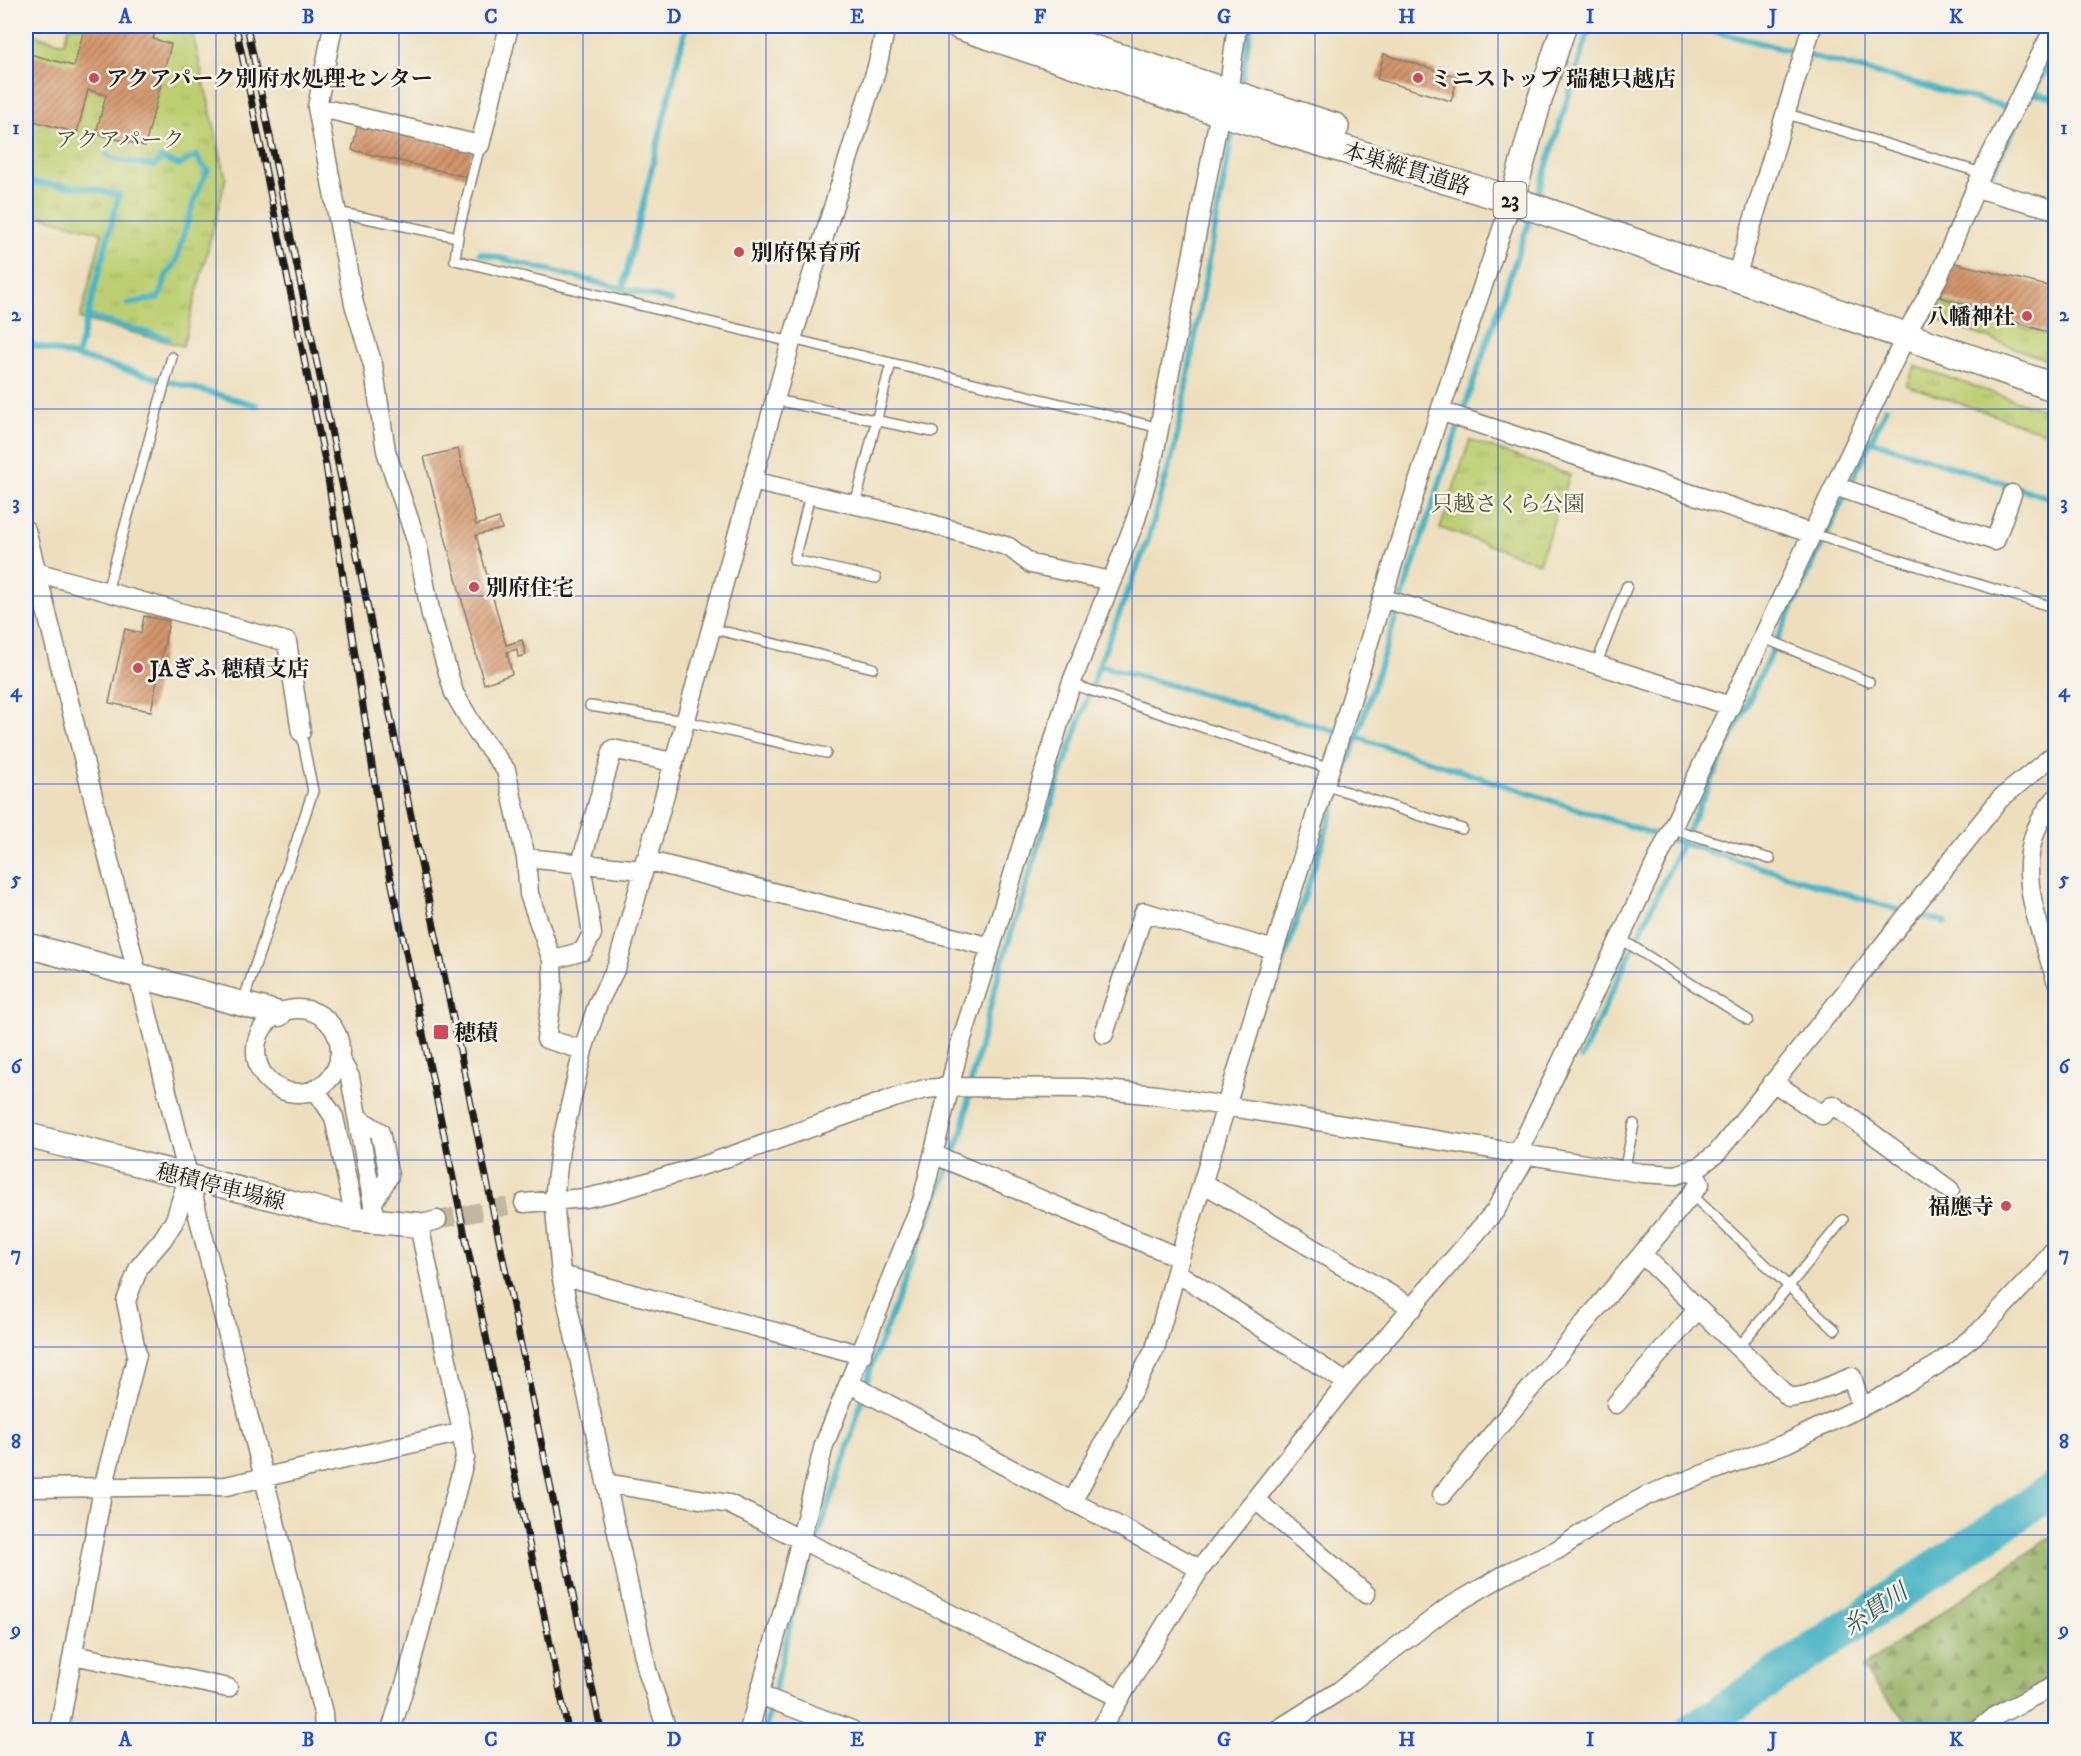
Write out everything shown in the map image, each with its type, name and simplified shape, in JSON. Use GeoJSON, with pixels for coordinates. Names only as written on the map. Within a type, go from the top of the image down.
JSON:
{"type":"FeatureCollection","features":[{"type":"Feature","properties":{"kind":"main road","name":"本巣縦貫道路"},"geometry":{"type":"LineString","coordinates":[[960,26],[1224,103],[1514,192],[1909,330],[2055,388]]}},
{"type":"Feature","properties":{"kind":"main road","name":"本巣縦貫道路"},"geometry":{"type":"LineString","coordinates":[[1022,26],[1224,103]]}},
{"type":"Feature","properties":{"kind":"main road","name":"本巣縦貫道路"},"geometry":{"type":"LineString","coordinates":[[1909,330],[2055,371]]}},
{"type":"Feature","properties":{"kind":"street"},"geometry":{"type":"LineString","coordinates":[[333,26],[317,107],[354,303],[373,365],[386,451],[417,543],[431,615],[454,693],[478,734],[506,770],[526,858],[529,894],[552,960],[553,988],[546,1039],[583,1050]]}},
{"type":"Feature","properties":{"kind":"street"},"geometry":{"type":"LineString","coordinates":[[317,107],[480,145],[509,26]]}},
{"type":"Feature","properties":{"kind":"street"},"geometry":{"type":"LineString","coordinates":[[667,1731],[647,1670],[561,1275],[554,1199],[560,1149],[583,1050],[598,1003],[617,966],[643,865],[792,340],[877,67],[886,26]]}},
{"type":"Feature","properties":{"kind":"street"},"geometry":{"type":"LineString","coordinates":[[749,1731],[824,1444],[916,1220],[935,1155],[959,1048],[1071,684],[1136,519],[1160,428],[1237,26]]}},
{"type":"Feature","properties":{"kind":"street"},"geometry":{"type":"LineString","coordinates":[[1072,1502],[1155,1349],[1203,1182],[1382,598],[1440,411],[1514,192],[1564,26]]}},
{"type":"Feature","properties":{"kind":"street"},"geometry":{"type":"LineString","coordinates":[[1738,270],[1812,26]]}},
{"type":"Feature","properties":{"kind":"street"},"geometry":{"type":"LineString","coordinates":[[1100,1731],[1200,1569],[1347,1383],[1495,1211],[1909,330],[1938,278],[1979,180],[2055,26]]}},
{"type":"Feature","properties":{"kind":"street"},"geometry":{"type":"LineString","coordinates":[[1979,180],[2055,210]]}},
{"type":"Feature","properties":{"kind":"street"},"geometry":{"type":"LineString","coordinates":[[1440,411],[1813,534]]}},
{"type":"Feature","properties":{"kind":"street"},"geometry":{"type":"LineString","coordinates":[[752,481],[909,518],[1009,547],[1031,564],[1111,581]]}},
{"type":"Feature","properties":{"kind":"street"},"geometry":{"type":"LineString","coordinates":[[1835,486],[1995,541],[2012,494]]}},
{"type":"Feature","properties":{"kind":"street"},"geometry":{"type":"LineString","coordinates":[[26,530],[323,1713],[324,1731]]}},
{"type":"Feature","properties":{"kind":"street"},"geometry":{"type":"LineString","coordinates":[[36,572],[287,642],[301,732]]}},
{"type":"Feature","properties":{"kind":"street"},"geometry":{"type":"LineString","coordinates":[[1382,598],[1731,706]]}},
{"type":"Feature","properties":{"kind":"street"},"geometry":{"type":"LineString","coordinates":[[552,960],[583,951],[592,934],[581,863],[613,749],[672,762]]}},
{"type":"Feature","properties":{"kind":"street"},"geometry":{"type":"LineString","coordinates":[[524,1203],[586,1198],[614,1192],[711,1163],[894,1098],[926,1089],[951,1087],[1084,1088],[1157,1095],[1521,1156],[1624,1171],[1676,1175],[1694,1168],[1717,1153],[2000,800],[2055,753]]}},
{"type":"Feature","properties":{"kind":"street"},"geometry":{"type":"LineString","coordinates":[[2055,798],[2047,807],[2032,837],[2027,860],[2031,897],[2055,980]]}},
{"type":"Feature","properties":{"kind":"street"},"geometry":{"type":"LineString","coordinates":[[526,858],[643,865],[991,947]]}},
{"type":"Feature","properties":{"kind":"street"},"geometry":{"type":"LineString","coordinates":[[1104,1034],[1143,912],[1274,950]]}},
{"type":"Feature","properties":{"kind":"street"},"geometry":{"type":"LineString","coordinates":[[26,945],[137,973],[279,1014]]}},
{"type":"Feature","properties":{"kind":"street"},"geometry":{"type":"LineString","coordinates":[[298,1008],[313,1011],[325,1018],[334,1029],[339,1043],[339,1057],[334,1071],[326,1082],[315,1089],[301,1093],[282,1089],[266,1078],[259,1066],[257,1040],[262,1028],[279,1014],[298,1008]]}},
{"type":"Feature","properties":{"kind":"street"},"geometry":{"type":"LineString","coordinates":[[339,1057],[350,1077],[368,1214]]}},
{"type":"Feature","properties":{"kind":"street"},"geometry":{"type":"LineString","coordinates":[[1773,1082],[1822,1115],[1833,1105],[1950,1190]]}},
{"type":"Feature","properties":{"kind":"street"},"geometry":{"type":"LineString","coordinates":[[315,1089],[334,1117],[368,1214]]}},
{"type":"Feature","properties":{"kind":"street","name":"穂積停車場線"},"geometry":{"type":"LineString","coordinates":[[26,1135],[188,1178],[368,1214],[428,1223]]}},
{"type":"Feature","properties":{"kind":"street"},"geometry":{"type":"LineString","coordinates":[[935,1155],[1178,1265],[1347,1383]]}},
{"type":"Feature","properties":{"kind":"street"},"geometry":{"type":"LineString","coordinates":[[1442,1495],[1692,1195],[1700,1184],[1694,1168]]}},
{"type":"Feature","properties":{"kind":"street"},"geometry":{"type":"LineString","coordinates":[[59,1731],[104,1488],[137,1355],[126,1301],[138,1267],[162,1240],[175,1220],[188,1178]]}},
{"type":"Feature","properties":{"kind":"street"},"geometry":{"type":"LineString","coordinates":[[1203,1182],[1413,1308]]}},
{"type":"Feature","properties":{"kind":"street"},"geometry":{"type":"LineString","coordinates":[[391,1731],[465,1458],[428,1223]]}},
{"type":"Feature","properties":{"kind":"street"},"geometry":{"type":"LineString","coordinates":[[1277,1731],[1340,1691],[1446,1609],[1511,1571],[1557,1550],[1605,1518],[1648,1495],[1787,1443],[1937,1365],[1979,1332],[2037,1271],[2055,1247]]}},
{"type":"Feature","properties":{"kind":"street"},"geometry":{"type":"LineString","coordinates":[[1642,1254],[1790,1398],[1807,1395],[1852,1377],[1861,1406]]}},
{"type":"Feature","properties":{"kind":"street"},"geometry":{"type":"LineString","coordinates":[[561,1275],[862,1355]]}},
{"type":"Feature","properties":{"kind":"street"},"geometry":{"type":"LineString","coordinates":[[1616,1404],[1698,1309]]}},
{"type":"Feature","properties":{"kind":"street"},"geometry":{"type":"LineString","coordinates":[[850,1384],[1200,1569]]}},
{"type":"Feature","properties":{"kind":"street"},"geometry":{"type":"LineString","coordinates":[[26,1488],[226,1486],[462,1432]]}},
{"type":"Feature","properties":{"kind":"street"},"geometry":{"type":"LineString","coordinates":[[606,1483],[729,1504],[1120,1698]]}},
{"type":"Feature","properties":{"kind":"street"},"geometry":{"type":"LineString","coordinates":[[1256,1500],[1366,1594]]}},
{"type":"Feature","properties":{"kind":"street"},"geometry":{"type":"LineString","coordinates":[[74,1655],[228,1688]]}},
{"type":"Feature","properties":{"kind":"street"},"geometry":{"type":"LineString","coordinates":[[1979,1731],[1996,1715],[2055,1685]]}},
{"type":"Feature","properties":{"kind":"street"},"geometry":{"type":"LineString","coordinates":[[759,1695],[852,1731]]}},
{"type":"Feature","properties":{"kind":"lane"},"geometry":{"type":"LineString","coordinates":[[1784,113],[1979,180]]}},
{"type":"Feature","properties":{"kind":"lane"},"geometry":{"type":"LineString","coordinates":[[480,145],[458,237],[455,260],[1160,428]]}},
{"type":"Feature","properties":{"kind":"lane"},"geometry":{"type":"LineString","coordinates":[[338,212],[458,237]]}},
{"type":"Feature","properties":{"kind":"lane"},"geometry":{"type":"LineString","coordinates":[[107,591],[172,357]]}},
{"type":"Feature","properties":{"kind":"lane"},"geometry":{"type":"LineString","coordinates":[[855,505],[891,363]]}},
{"type":"Feature","properties":{"kind":"lane"},"geometry":{"type":"LineString","coordinates":[[775,400],[933,432]]}},
{"type":"Feature","properties":{"kind":"lane"},"geometry":{"type":"LineString","coordinates":[[810,495],[794,560],[876,578]]}},
{"type":"Feature","properties":{"kind":"lane"},"geometry":{"type":"LineString","coordinates":[[1813,534],[2055,608]]}},
{"type":"Feature","properties":{"kind":"lane"},"geometry":{"type":"LineString","coordinates":[[1596,665],[1627,586]]}},
{"type":"Feature","properties":{"kind":"lane"},"geometry":{"type":"LineString","coordinates":[[710,628],[873,668]]}},
{"type":"Feature","properties":{"kind":"lane"},"geometry":{"type":"LineString","coordinates":[[1764,638],[1869,682]]}},
{"type":"Feature","properties":{"kind":"lane"},"geometry":{"type":"LineString","coordinates":[[1071,684],[1327,777],[1462,829]]}},
{"type":"Feature","properties":{"kind":"lane"},"geometry":{"type":"LineString","coordinates":[[590,706],[684,721],[826,753]]}},
{"type":"Feature","properties":{"kind":"lane"},"geometry":{"type":"LineString","coordinates":[[242,1003],[313,791],[301,732]]}},
{"type":"Feature","properties":{"kind":"lane"},"geometry":{"type":"LineString","coordinates":[[1673,828],[1770,859]]}},
{"type":"Feature","properties":{"kind":"lane"},"geometry":{"type":"LineString","coordinates":[[1621,939],[1748,1020]]}},
{"type":"Feature","properties":{"kind":"lane"},"geometry":{"type":"LineString","coordinates":[[1624,1171],[1634,1124]]}},
{"type":"Feature","properties":{"kind":"lane"},"geometry":{"type":"LineString","coordinates":[[1692,1195],[1835,1330]]}},
{"type":"Feature","properties":{"kind":"lane"},"geometry":{"type":"LineString","coordinates":[[1738,1348],[1843,1220]]}},
{"type":"Feature","properties":{"kind":"green space","name":"アクアパーク"},"geometry":{"type":"Polygon","coordinates":[[[69,26],[191,26],[226,178],[183,346],[80,319],[102,233],[26,212],[26,33],[64,43],[69,26]]]}},
{"type":"Feature","properties":{"kind":"green space"},"geometry":{"type":"Polygon","coordinates":[[[1939,300],[2055,337],[2055,363],[1930,317],[1939,300]]]}},
{"type":"Feature","properties":{"kind":"green space"},"geometry":{"type":"Polygon","coordinates":[[[1915,366],[2055,414],[2055,436],[1906,385],[1915,366]]]}},
{"type":"Feature","properties":{"kind":"green space","name":"只越さくら公園"},"geometry":{"type":"Polygon","coordinates":[[[1470,440],[1570,475],[1539,563],[1440,528],[1470,440]]]}},
{"type":"Feature","properties":{"kind":"green space"},"geometry":{"type":"Polygon","coordinates":[[[2055,1534],[2055,1676],[1988,1713],[1966,1730],[1915,1730],[1861,1668],[2055,1534]]]}},
{"type":"Feature","properties":{"kind":"building","name":"アクアパーク別府水処理センター"},"geometry":{"type":"Polygon","coordinates":[[[85,26],[157,26],[153,39],[171,44],[145,146],[96,134],[106,95],[88,90],[77,133],[26,119],[26,53],[74,66],[85,26]]]}},
{"type":"Feature","properties":{"kind":"building","name":"ミニストップ 瑞穂只越店"},"geometry":{"type":"Polygon","coordinates":[[[1384,54],[1458,77],[1451,101],[1377,79],[1384,54]]]}},
{"type":"Feature","properties":{"kind":"building"},"geometry":{"type":"Polygon","coordinates":[[[358,124],[473,151],[467,177],[352,150],[358,124]]]}},
{"type":"Feature","properties":{"kind":"building","name":"八幡神社"},"geometry":{"type":"Polygon","coordinates":[[[1955,263],[2056,288],[2056,335],[1940,297],[1955,263]]]}},
{"type":"Feature","properties":{"kind":"building","name":"別府住宅"},"geometry":{"type":"Polygon","coordinates":[[[458,449],[476,525],[499,518],[502,529],[476,535],[506,645],[522,640],[526,655],[518,657],[517,649],[507,652],[512,674],[484,684],[424,457],[458,449]]]}},
{"type":"Feature","properties":{"kind":"building","name":"JAぎふ 穂積支店"},"geometry":{"type":"Polygon","coordinates":[[[144,616],[169,621],[151,711],[109,703],[125,629],[141,633],[144,616]]]}},
{"type":"Feature","properties":{"kind":"waterway"},"geometry":{"type":"LineString","coordinates":[[623,287],[686,26]]}},
{"type":"Feature","properties":{"kind":"waterway"},"geometry":{"type":"LineString","coordinates":[[1240,90],[1251,26]]}},
{"type":"Feature","properties":{"kind":"waterway"},"geometry":{"type":"LineString","coordinates":[[1536,201],[1590,26]]}},
{"type":"Feature","properties":{"kind":"waterway"},"geometry":{"type":"LineString","coordinates":[[1694,26],[2011,108]]}},
{"type":"Feature","properties":{"kind":"waterway"},"geometry":{"type":"LineString","coordinates":[[2029,99],[2056,53]]}},
{"type":"Feature","properties":{"kind":"waterway"},"geometry":{"type":"LineString","coordinates":[[2032,93],[2056,98]]}},
{"type":"Feature","properties":{"kind":"waterway"},"geometry":{"type":"LineString","coordinates":[[1985,188],[2020,116]]}},
{"type":"Feature","properties":{"kind":"waterway"},"geometry":{"type":"LineString","coordinates":[[765,1730],[794,1608],[850,1441],[871,1367],[963,1130],[972,1077],[1002,962],[1056,789],[1099,665],[1148,540],[1175,446],[1234,124]]}},
{"type":"Feature","properties":{"kind":"waterway"},"geometry":{"type":"LineString","coordinates":[[107,155],[116,160],[155,166],[161,158],[179,165],[197,155],[201,164],[208,170],[193,203],[176,261],[166,276],[158,298],[127,304]]}},
{"type":"Feature","properties":{"kind":"waterway"},"geometry":{"type":"LineString","coordinates":[[26,182],[88,188],[119,195],[77,357]]}},
{"type":"Feature","properties":{"kind":"waterway"},"geometry":{"type":"LineString","coordinates":[[1274,990],[1461,418],[1532,213]]}},
{"type":"Feature","properties":{"kind":"waterway"},"geometry":{"type":"LineString","coordinates":[[480,253],[672,301]]}},
{"type":"Feature","properties":{"kind":"waterway"},"geometry":{"type":"LineString","coordinates":[[89,317],[169,339]]}},
{"type":"Feature","properties":{"kind":"waterway"},"geometry":{"type":"LineString","coordinates":[[26,343],[256,405]]}},
{"type":"Feature","properties":{"kind":"waterway"},"geometry":{"type":"LineString","coordinates":[[1581,1058],[1886,408]]}},
{"type":"Feature","properties":{"kind":"waterway"},"geometry":{"type":"LineString","coordinates":[[1869,440],[2056,500]]}},
{"type":"Feature","properties":{"kind":"waterway"},"geometry":{"type":"LineString","coordinates":[[1099,665],[1356,737],[1669,839],[1908,913],[1946,922]]}},
{"type":"Feature","properties":{"kind":"waterway","name":"糸貫川"},"geometry":{"type":"LineString","coordinates":[[1694,1730],[2056,1488]]}},
{"type":"Feature","properties":{"kind":"tunnel"},"geometry":{"type":"LineString","coordinates":[[437,1220],[524,1203]]}},
{"type":"Feature","properties":{"kind":"railway"},"geometry":{"type":"LineString","coordinates":[[236,26],[326,466],[386,856],[568,1730]]}},
{"type":"Feature","properties":{"kind":"railway"},"geometry":{"type":"LineString","coordinates":[[247,26],[601,1730]]}},
{"type":"Feature","properties":{"kind":"place","name":"アクアパーク別府水処理センター"},"geometry":{"type":"Point","coordinates":[94,78]}},
{"type":"Feature","properties":{"kind":"place","name":"ミニストップ 瑞穂只越店"},"geometry":{"type":"Point","coordinates":[1418,78]}},
{"type":"Feature","properties":{"kind":"place","name":"別府保育所"},"geometry":{"type":"Point","coordinates":[739,252]}},
{"type":"Feature","properties":{"kind":"place","name":"八幡神社"},"geometry":{"type":"Point","coordinates":[2027,316]}},
{"type":"Feature","properties":{"kind":"place","name":"別府住宅"},"geometry":{"type":"Point","coordinates":[474,587]}},
{"type":"Feature","properties":{"kind":"place","name":"JAぎふ 穂積支店"},"geometry":{"type":"Point","coordinates":[138,668]}},
{"type":"Feature","properties":{"kind":"place","name":"穂積"},"geometry":{"type":"Point","coordinates":[441,1032]}},
{"type":"Feature","properties":{"kind":"place","name":"福應寺"},"geometry":{"type":"Point","coordinates":[2006,1206]}}]}
